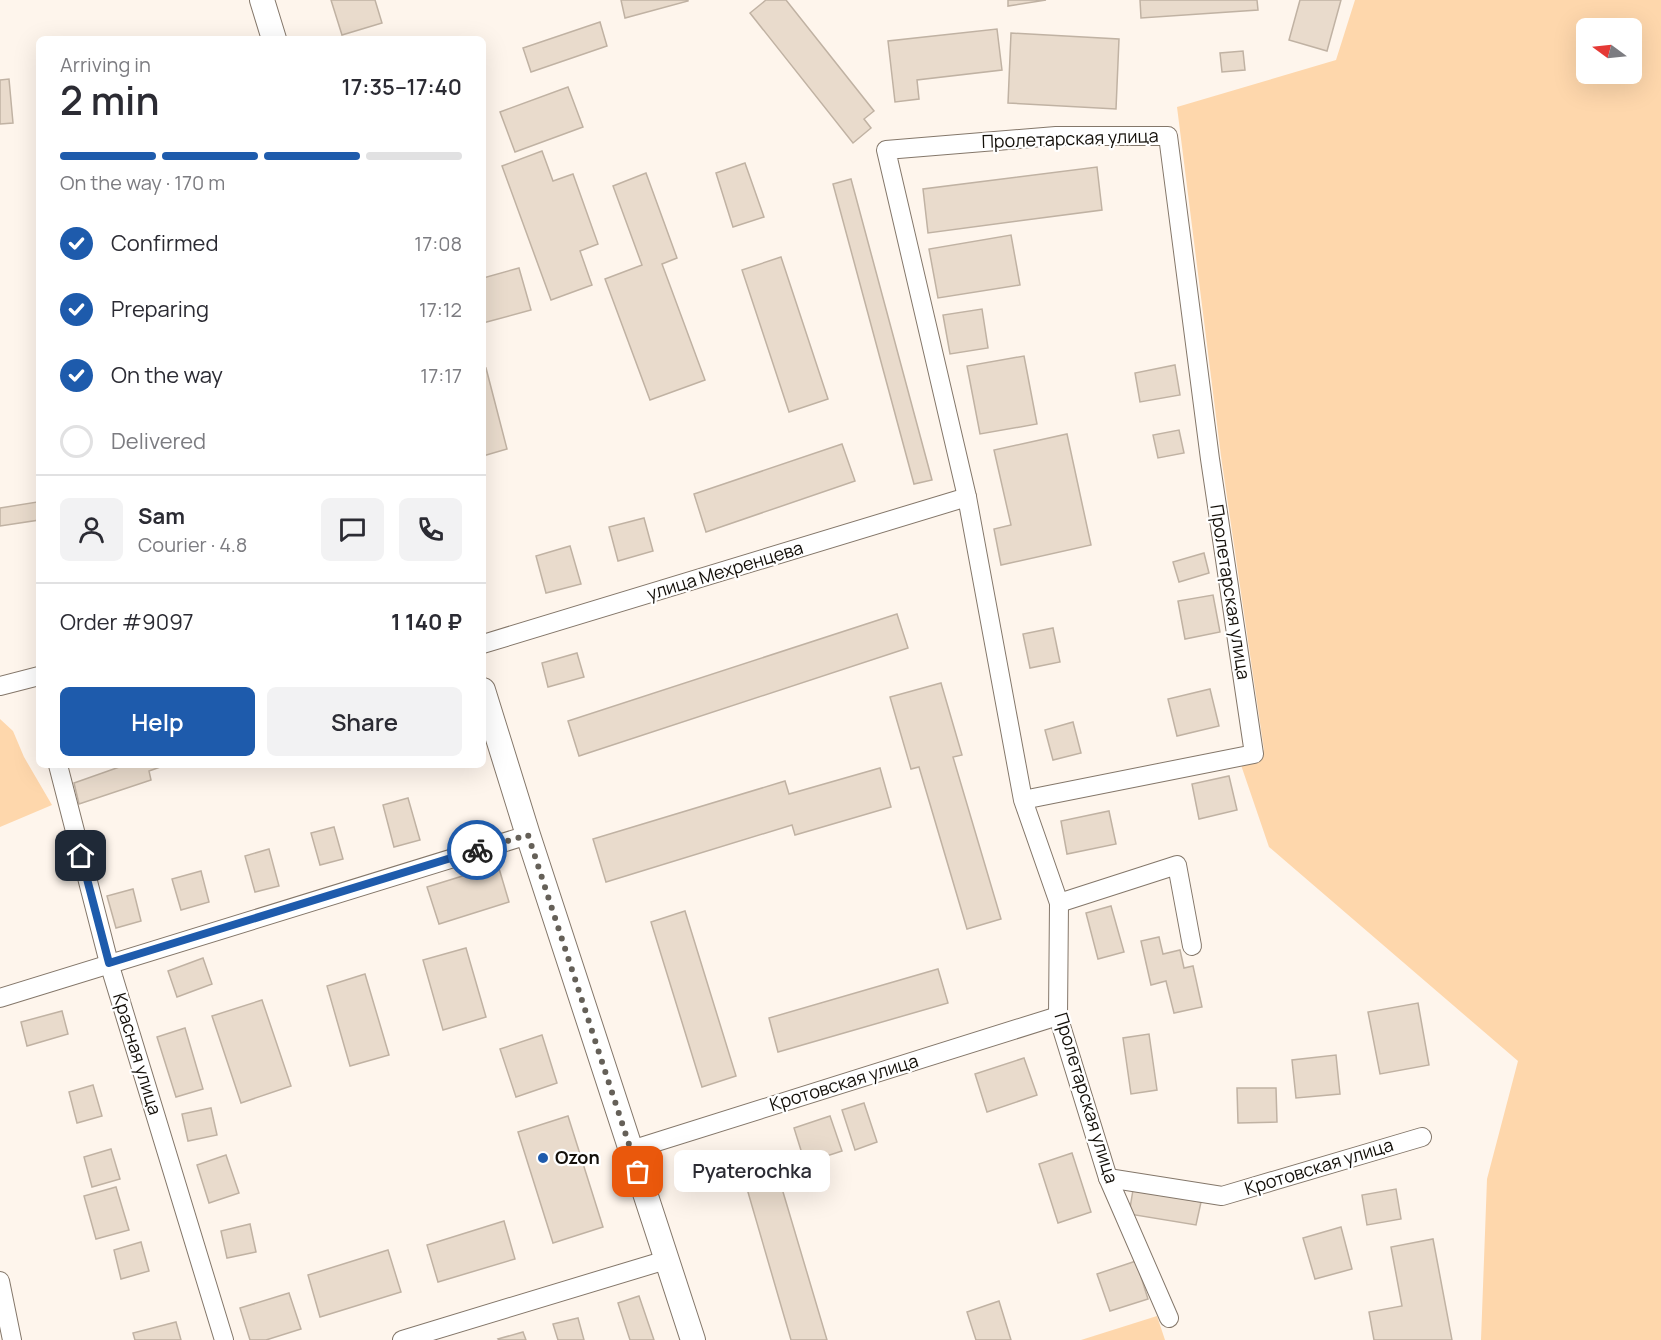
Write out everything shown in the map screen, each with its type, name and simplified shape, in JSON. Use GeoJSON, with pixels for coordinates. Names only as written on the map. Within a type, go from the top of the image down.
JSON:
{"type":"FeatureCollection","features":[{"type":"Feature","properties":{"kind":"main road"},"geometry":{"type":"LineString","coordinates":[[262,0],[273,36]]}},
{"type":"Feature","properties":{"kind":"main road"},"geometry":{"type":"LineString","coordinates":[[486,700],[693,1340]]}},
{"type":"Feature","properties":{"kind":"street","name":"Пролетарская улица"},"geometry":{"type":"LineString","coordinates":[[1023,800],[1254,753],[1210,459],[1168,136],[1056,136],[886,150],[967,497],[1023,800],[1059,903],[1058,1016],[1108,1178],[1169,1318]]}},
{"type":"Feature","properties":{"kind":"street","name":"улица Мехренцева"},"geometry":{"type":"LineString","coordinates":[[486,643],[967,497]]}},
{"type":"Feature","properties":{"kind":"street"},"geometry":{"type":"LineString","coordinates":[[0,687],[36,682]]}},
{"type":"Feature","properties":{"kind":"street","name":"Красная улица"},"geometry":{"type":"LineString","coordinates":[[59,768],[109,963],[224,1340]]}},
{"type":"Feature","properties":{"kind":"street"},"geometry":{"type":"LineString","coordinates":[[0,998],[528,835]]}},
{"type":"Feature","properties":{"kind":"street"},"geometry":{"type":"LineString","coordinates":[[1059,903],[1177,865],[1192,946]]}},
{"type":"Feature","properties":{"kind":"street","name":"Кротовская улица"},"geometry":{"type":"LineString","coordinates":[[631,1150],[1058,1016]]}},
{"type":"Feature","properties":{"kind":"street","name":"Кротовская улица"},"geometry":{"type":"LineString","coordinates":[[1108,1178],[1222,1196],[1422,1137]]}},
{"type":"Feature","properties":{"kind":"street"},"geometry":{"type":"LineString","coordinates":[[402,1340],[666,1260]]}},
{"type":"Feature","properties":{"kind":"street"},"geometry":{"type":"LineString","coordinates":[[0,1281],[12,1340]]}},
{"type":"Feature","properties":{"kind":"shaded area"},"geometry":{"type":"Polygon","coordinates":[[[1355,0],[1661,0],[1661,1340],[1481,1340],[1487,1179],[1518,1061],[1269,847],[1241,765],[1264,750],[1221,456],[1177,107],[1336,60],[1355,0]]]}},
{"type":"Feature","properties":{"kind":"shaded area"},"geometry":{"type":"Polygon","coordinates":[[[0,719],[13,731],[24,757],[52,805],[0,827],[0,719]]]}},
{"type":"Feature","properties":{"kind":"shaded area"},"geometry":{"type":"Polygon","coordinates":[[[1157,1316],[1165,1340],[1081,1340],[1157,1316]]]}},
{"type":"Feature","properties":{"kind":"building"},"geometry":{"type":"Polygon","coordinates":[[[331,0],[375,0],[382,23],[342,35],[331,0]]]}},
{"type":"Feature","properties":{"kind":"building"},"geometry":{"type":"Polygon","coordinates":[[[621,0],[688,0],[688,1],[625,18],[621,0]]]}},
{"type":"Feature","properties":{"kind":"building"},"geometry":{"type":"Polygon","coordinates":[[[766,0],[786,0],[874,111],[864,119],[871,128],[853,143],[750,13],[766,0]]]}},
{"type":"Feature","properties":{"kind":"building"},"geometry":{"type":"Polygon","coordinates":[[[1008,0],[1046,0],[1008,6],[1008,0]]]}},
{"type":"Feature","properties":{"kind":"building"},"geometry":{"type":"Polygon","coordinates":[[[1140,0],[1257,0],[1258,10],[1141,18],[1140,0]]]}},
{"type":"Feature","properties":{"kind":"building"},"geometry":{"type":"Polygon","coordinates":[[[1300,0],[1341,0],[1327,51],[1289,40],[1300,0]]]}},
{"type":"Feature","properties":{"kind":"building"},"geometry":{"type":"Polygon","coordinates":[[[600,22],[607,46],[531,72],[523,48],[600,22]]]}},
{"type":"Feature","properties":{"kind":"building"},"geometry":{"type":"Polygon","coordinates":[[[997,29],[1002,70],[917,80],[919,99],[895,102],[888,41],[997,29]]]}},
{"type":"Feature","properties":{"kind":"building"},"geometry":{"type":"Polygon","coordinates":[[[1011,33],[1119,39],[1116,109],[1008,103],[1011,33]]]}},
{"type":"Feature","properties":{"kind":"building"},"geometry":{"type":"Polygon","coordinates":[[[1243,51],[1245,70],[1222,72],[1220,53],[1243,51]]]}},
{"type":"Feature","properties":{"kind":"building"},"geometry":{"type":"Polygon","coordinates":[[[9,79],[13,123],[0,124],[0,80],[9,79]]]}},
{"type":"Feature","properties":{"kind":"building"},"geometry":{"type":"Polygon","coordinates":[[[568,87],[583,127],[515,152],[500,112],[568,87]]]}},
{"type":"Feature","properties":{"kind":"building"},"geometry":{"type":"Polygon","coordinates":[[[542,151],[553,181],[573,174],[598,244],[580,251],[592,285],[551,300],[502,166],[542,151]]]}},
{"type":"Feature","properties":{"kind":"building"},"geometry":{"type":"Polygon","coordinates":[[[745,163],[764,217],[733,227],[716,173],[745,163]]]}},
{"type":"Feature","properties":{"kind":"building"},"geometry":{"type":"Polygon","coordinates":[[[1097,167],[1102,210],[928,233],[923,189],[1097,167]]]}},
{"type":"Feature","properties":{"kind":"building"},"geometry":{"type":"Polygon","coordinates":[[[646,173],[677,258],[662,264],[705,380],[650,400],[605,279],[642,265],[613,186],[646,173]]]}},
{"type":"Feature","properties":{"kind":"building"},"geometry":{"type":"Polygon","coordinates":[[[851,179],[932,480],[914,484],[833,184],[851,179]]]}},
{"type":"Feature","properties":{"kind":"building"},"geometry":{"type":"Polygon","coordinates":[[[1011,235],[1020,285],[938,298],[929,249],[1011,235]]]}},
{"type":"Feature","properties":{"kind":"building"},"geometry":{"type":"Polygon","coordinates":[[[781,257],[828,399],[789,412],[742,270],[781,257]]]}},
{"type":"Feature","properties":{"kind":"building"},"geometry":{"type":"Polygon","coordinates":[[[519,268],[531,310],[486,322],[486,277],[519,268]]]}},
{"type":"Feature","properties":{"kind":"building"},"geometry":{"type":"Polygon","coordinates":[[[982,309],[988,348],[950,354],[943,315],[982,309]]]}},
{"type":"Feature","properties":{"kind":"building"},"geometry":{"type":"Polygon","coordinates":[[[1024,356],[1037,424],[980,434],[967,366],[1024,356]]]}},
{"type":"Feature","properties":{"kind":"building"},"geometry":{"type":"Polygon","coordinates":[[[1175,365],[1180,395],[1140,402],[1135,373],[1175,365]]]}},
{"type":"Feature","properties":{"kind":"building"},"geometry":{"type":"Polygon","coordinates":[[[486,368],[507,449],[486,455],[486,368]]]}},
{"type":"Feature","properties":{"kind":"building"},"geometry":{"type":"Polygon","coordinates":[[[1179,430],[1184,453],[1158,458],[1153,435],[1179,430]]]}},
{"type":"Feature","properties":{"kind":"building"},"geometry":{"type":"Polygon","coordinates":[[[1067,434],[1091,545],[1001,565],[994,529],[1011,525],[994,450],[1067,434]]]}},
{"type":"Feature","properties":{"kind":"building"},"geometry":{"type":"Polygon","coordinates":[[[842,444],[855,481],[706,532],[694,494],[842,444]]]}},
{"type":"Feature","properties":{"kind":"building"},"geometry":{"type":"Polygon","coordinates":[[[36,502],[36,520],[0,526],[0,508],[36,502]]]}},
{"type":"Feature","properties":{"kind":"building"},"geometry":{"type":"Polygon","coordinates":[[[644,518],[653,551],[618,561],[609,527],[644,518]]]}},
{"type":"Feature","properties":{"kind":"building"},"geometry":{"type":"Polygon","coordinates":[[[570,546],[581,584],[546,593],[536,556],[570,546]]]}},
{"type":"Feature","properties":{"kind":"building"},"geometry":{"type":"Polygon","coordinates":[[[1204,553],[1209,573],[1179,582],[1173,562],[1204,553]]]}},
{"type":"Feature","properties":{"kind":"building"},"geometry":{"type":"Polygon","coordinates":[[[1213,595],[1220,632],[1185,639],[1178,601],[1213,595]]]}},
{"type":"Feature","properties":{"kind":"building"},"geometry":{"type":"Polygon","coordinates":[[[897,614],[908,648],[579,756],[568,721],[897,614]]]}},
{"type":"Feature","properties":{"kind":"building"},"geometry":{"type":"Polygon","coordinates":[[[1053,628],[1060,662],[1030,668],[1023,634],[1053,628]]]}},
{"type":"Feature","properties":{"kind":"building"},"geometry":{"type":"Polygon","coordinates":[[[577,653],[584,677],[548,687],[542,663],[577,653]]]}},
{"type":"Feature","properties":{"kind":"building"},"geometry":{"type":"Polygon","coordinates":[[[941,683],[962,755],[953,757],[1001,919],[967,929],[919,767],[911,769],[890,697],[941,683]]]}},
{"type":"Feature","properties":{"kind":"building"},"geometry":{"type":"Polygon","coordinates":[[[1210,689],[1219,726],[1177,736],[1168,699],[1210,689]]]}},
{"type":"Feature","properties":{"kind":"building"},"geometry":{"type":"Polygon","coordinates":[[[1073,722],[1081,753],[1053,760],[1045,730],[1073,722]]]}},
{"type":"Feature","properties":{"kind":"building"},"geometry":{"type":"Polygon","coordinates":[[[116,768],[158,768],[149,771],[151,780],[79,804],[74,783],[116,768]]]}},
{"type":"Feature","properties":{"kind":"building"},"geometry":{"type":"Polygon","coordinates":[[[880,768],[891,807],[795,835],[792,825],[606,882],[593,839],[785,781],[789,794],[880,768]]]}},
{"type":"Feature","properties":{"kind":"building"},"geometry":{"type":"Polygon","coordinates":[[[1229,776],[1237,810],[1199,819],[1192,784],[1229,776]]]}},
{"type":"Feature","properties":{"kind":"building"},"geometry":{"type":"Polygon","coordinates":[[[408,798],[420,840],[394,847],[383,805],[408,798]]]}},
{"type":"Feature","properties":{"kind":"building"},"geometry":{"type":"Polygon","coordinates":[[[1109,811],[1116,844],[1067,854],[1061,821],[1109,811]]]}},
{"type":"Feature","properties":{"kind":"building"},"geometry":{"type":"Polygon","coordinates":[[[334,827],[343,859],[320,865],[311,833],[334,827]]]}},
{"type":"Feature","properties":{"kind":"building"},"geometry":{"type":"Polygon","coordinates":[[[269,849],[279,886],[255,892],[245,856],[269,849]]]}},
{"type":"Feature","properties":{"kind":"building"},"geometry":{"type":"Polygon","coordinates":[[[498,865],[509,902],[439,924],[427,887],[498,865]]]}},
{"type":"Feature","properties":{"kind":"building"},"geometry":{"type":"Polygon","coordinates":[[[201,871],[209,902],[181,910],[172,879],[201,871]]]}},
{"type":"Feature","properties":{"kind":"building"},"geometry":{"type":"Polygon","coordinates":[[[133,889],[141,921],[116,928],[107,896],[133,889]]]}},
{"type":"Feature","properties":{"kind":"building"},"geometry":{"type":"Polygon","coordinates":[[[1111,906],[1124,952],[1098,959],[1086,913],[1111,906]]]}},
{"type":"Feature","properties":{"kind":"building"},"geometry":{"type":"Polygon","coordinates":[[[685,911],[736,1076],[702,1087],[651,922],[685,911]]]}},
{"type":"Feature","properties":{"kind":"building"},"geometry":{"type":"Polygon","coordinates":[[[1159,937],[1163,954],[1180,950],[1184,968],[1193,966],[1202,1007],[1174,1013],[1166,981],[1151,985],[1141,941],[1159,937]]]}},
{"type":"Feature","properties":{"kind":"building"},"geometry":{"type":"Polygon","coordinates":[[[466,948],[486,1017],[443,1030],[423,960],[466,948]]]}},
{"type":"Feature","properties":{"kind":"building"},"geometry":{"type":"Polygon","coordinates":[[[203,958],[212,984],[177,997],[168,971],[203,958]]]}},
{"type":"Feature","properties":{"kind":"building"},"geometry":{"type":"Polygon","coordinates":[[[938,969],[948,1003],[778,1052],[769,1018],[938,969]]]}},
{"type":"Feature","properties":{"kind":"building"},"geometry":{"type":"Polygon","coordinates":[[[365,974],[389,1055],[350,1066],[327,986],[365,974]]]}},
{"type":"Feature","properties":{"kind":"building"},"geometry":{"type":"Polygon","coordinates":[[[262,1000],[291,1086],[241,1103],[212,1016],[262,1000]]]}},
{"type":"Feature","properties":{"kind":"building"},"geometry":{"type":"Polygon","coordinates":[[[1418,1003],[1429,1065],[1380,1074],[1368,1012],[1418,1003]]]}},
{"type":"Feature","properties":{"kind":"building"},"geometry":{"type":"Polygon","coordinates":[[[62,1011],[68,1034],[27,1046],[21,1022],[62,1011]]]}},
{"type":"Feature","properties":{"kind":"building"},"geometry":{"type":"Polygon","coordinates":[[[185,1028],[203,1089],[176,1097],[157,1037],[185,1028]]]}},
{"type":"Feature","properties":{"kind":"building"},"geometry":{"type":"Polygon","coordinates":[[[1149,1034],[1157,1090],[1131,1094],[1123,1038],[1149,1034]]]}},
{"type":"Feature","properties":{"kind":"building"},"geometry":{"type":"Polygon","coordinates":[[[542,1035],[557,1083],[516,1097],[500,1049],[542,1035]]]}},
{"type":"Feature","properties":{"kind":"building"},"geometry":{"type":"Polygon","coordinates":[[[1336,1055],[1340,1094],[1296,1098],[1292,1060],[1336,1055]]]}},
{"type":"Feature","properties":{"kind":"building"},"geometry":{"type":"Polygon","coordinates":[[[1024,1058],[1037,1095],[987,1112],[975,1074],[1024,1058]]]}},
{"type":"Feature","properties":{"kind":"building"},"geometry":{"type":"Polygon","coordinates":[[[93,1085],[102,1116],[77,1123],[69,1092],[93,1085]]]}},
{"type":"Feature","properties":{"kind":"building"},"geometry":{"type":"Polygon","coordinates":[[[1237,1088],[1276,1088],[1277,1122],[1238,1123],[1237,1088]]]}},
{"type":"Feature","properties":{"kind":"building"},"geometry":{"type":"Polygon","coordinates":[[[864,1103],[877,1142],[855,1150],[842,1110],[864,1103]]]}},
{"type":"Feature","properties":{"kind":"building"},"geometry":{"type":"Polygon","coordinates":[[[211,1108],[217,1135],[188,1141],[182,1114],[211,1108]]]}},
{"type":"Feature","properties":{"kind":"building"},"geometry":{"type":"Polygon","coordinates":[[[568,1116],[603,1227],[553,1243],[518,1132],[568,1116]]]}},
{"type":"Feature","properties":{"kind":"building"},"geometry":{"type":"Polygon","coordinates":[[[830,1116],[842,1151],[805,1163],[794,1128],[830,1116]]]}},
{"type":"Feature","properties":{"kind":"building"},"geometry":{"type":"Polygon","coordinates":[[[111,1149],[120,1179],[92,1187],[84,1157],[111,1149]]]}},
{"type":"Feature","properties":{"kind":"building"},"geometry":{"type":"Polygon","coordinates":[[[1072,1153],[1091,1212],[1058,1223],[1039,1164],[1072,1153]]]}},
{"type":"Feature","properties":{"kind":"building"},"geometry":{"type":"Polygon","coordinates":[[[226,1155],[239,1193],[209,1203],[197,1165],[226,1155]]]}},
{"type":"Feature","properties":{"kind":"building"},"geometry":{"type":"Polygon","coordinates":[[[775,1165],[827,1340],[791,1340],[743,1175],[775,1165]]]}},
{"type":"Feature","properties":{"kind":"building"},"geometry":{"type":"Polygon","coordinates":[[[116,1187],[129,1230],[96,1239],[84,1196],[116,1187]]]}},
{"type":"Feature","properties":{"kind":"building"},"geometry":{"type":"Polygon","coordinates":[[[1396,1189],[1401,1219],[1367,1225],[1362,1195],[1396,1189]]]}},
{"type":"Feature","properties":{"kind":"building"},"geometry":{"type":"Polygon","coordinates":[[[1133,1190],[1201,1202],[1196,1225],[1129,1214],[1133,1190]]]}},
{"type":"Feature","properties":{"kind":"building"},"geometry":{"type":"Polygon","coordinates":[[[504,1221],[515,1259],[438,1282],[427,1245],[504,1221]]]}},
{"type":"Feature","properties":{"kind":"building"},"geometry":{"type":"Polygon","coordinates":[[[250,1224],[256,1252],[227,1258],[221,1231],[250,1224]]]}},
{"type":"Feature","properties":{"kind":"building"},"geometry":{"type":"Polygon","coordinates":[[[1341,1227],[1352,1269],[1315,1279],[1303,1238],[1341,1227]]]}},
{"type":"Feature","properties":{"kind":"building"},"geometry":{"type":"Polygon","coordinates":[[[1433,1239],[1452,1340],[1374,1340],[1369,1312],[1402,1306],[1391,1247],[1433,1239]]]}},
{"type":"Feature","properties":{"kind":"building"},"geometry":{"type":"Polygon","coordinates":[[[141,1242],[149,1271],[121,1279],[114,1250],[141,1242]]]}},
{"type":"Feature","properties":{"kind":"building"},"geometry":{"type":"Polygon","coordinates":[[[388,1250],[401,1292],[320,1317],[308,1275],[388,1250]]]}},
{"type":"Feature","properties":{"kind":"building"},"geometry":{"type":"Polygon","coordinates":[[[1136,1261],[1148,1299],[1110,1311],[1097,1274],[1136,1261]]]}},
{"type":"Feature","properties":{"kind":"building"},"geometry":{"type":"Polygon","coordinates":[[[289,1293],[301,1329],[266,1340],[250,1340],[240,1308],[289,1293]]]}},
{"type":"Feature","properties":{"kind":"building"},"geometry":{"type":"Polygon","coordinates":[[[639,1296],[654,1340],[630,1340],[618,1303],[639,1296]]]}},
{"type":"Feature","properties":{"kind":"building"},"geometry":{"type":"Polygon","coordinates":[[[999,1301],[1011,1340],[976,1340],[967,1312],[999,1301]]]}},
{"type":"Feature","properties":{"kind":"building"},"geometry":{"type":"Polygon","coordinates":[[[578,1318],[584,1340],[558,1340],[553,1324],[578,1318]]]}},
{"type":"Feature","properties":{"kind":"building"},"geometry":{"type":"Polygon","coordinates":[[[176,1322],[181,1340],[135,1340],[133,1333],[176,1322]]]}},
{"type":"Feature","properties":{"kind":"building"},"geometry":{"type":"Polygon","coordinates":[[[523,1332],[526,1340],[498,1339],[523,1332]]]}},
{"type":"Feature","properties":{"kind":"way so far"},"geometry":{"type":"LineString","coordinates":[[477,850],[528,835],[638,1172]]}},
{"type":"Feature","properties":{"kind":"place","name":"Ozon"},"geometry":{"type":"Point","coordinates":[543,1158]}},
{"type":"Feature","properties":{"kind":"place","name":"Pyaterochka"},"geometry":{"type":"Point","coordinates":[638,1172]}},
{"type":"Feature","properties":{"kind":"route"},"geometry":{"type":"LineString","coordinates":[[81,856],[109,963],[477,850]]}}]}
